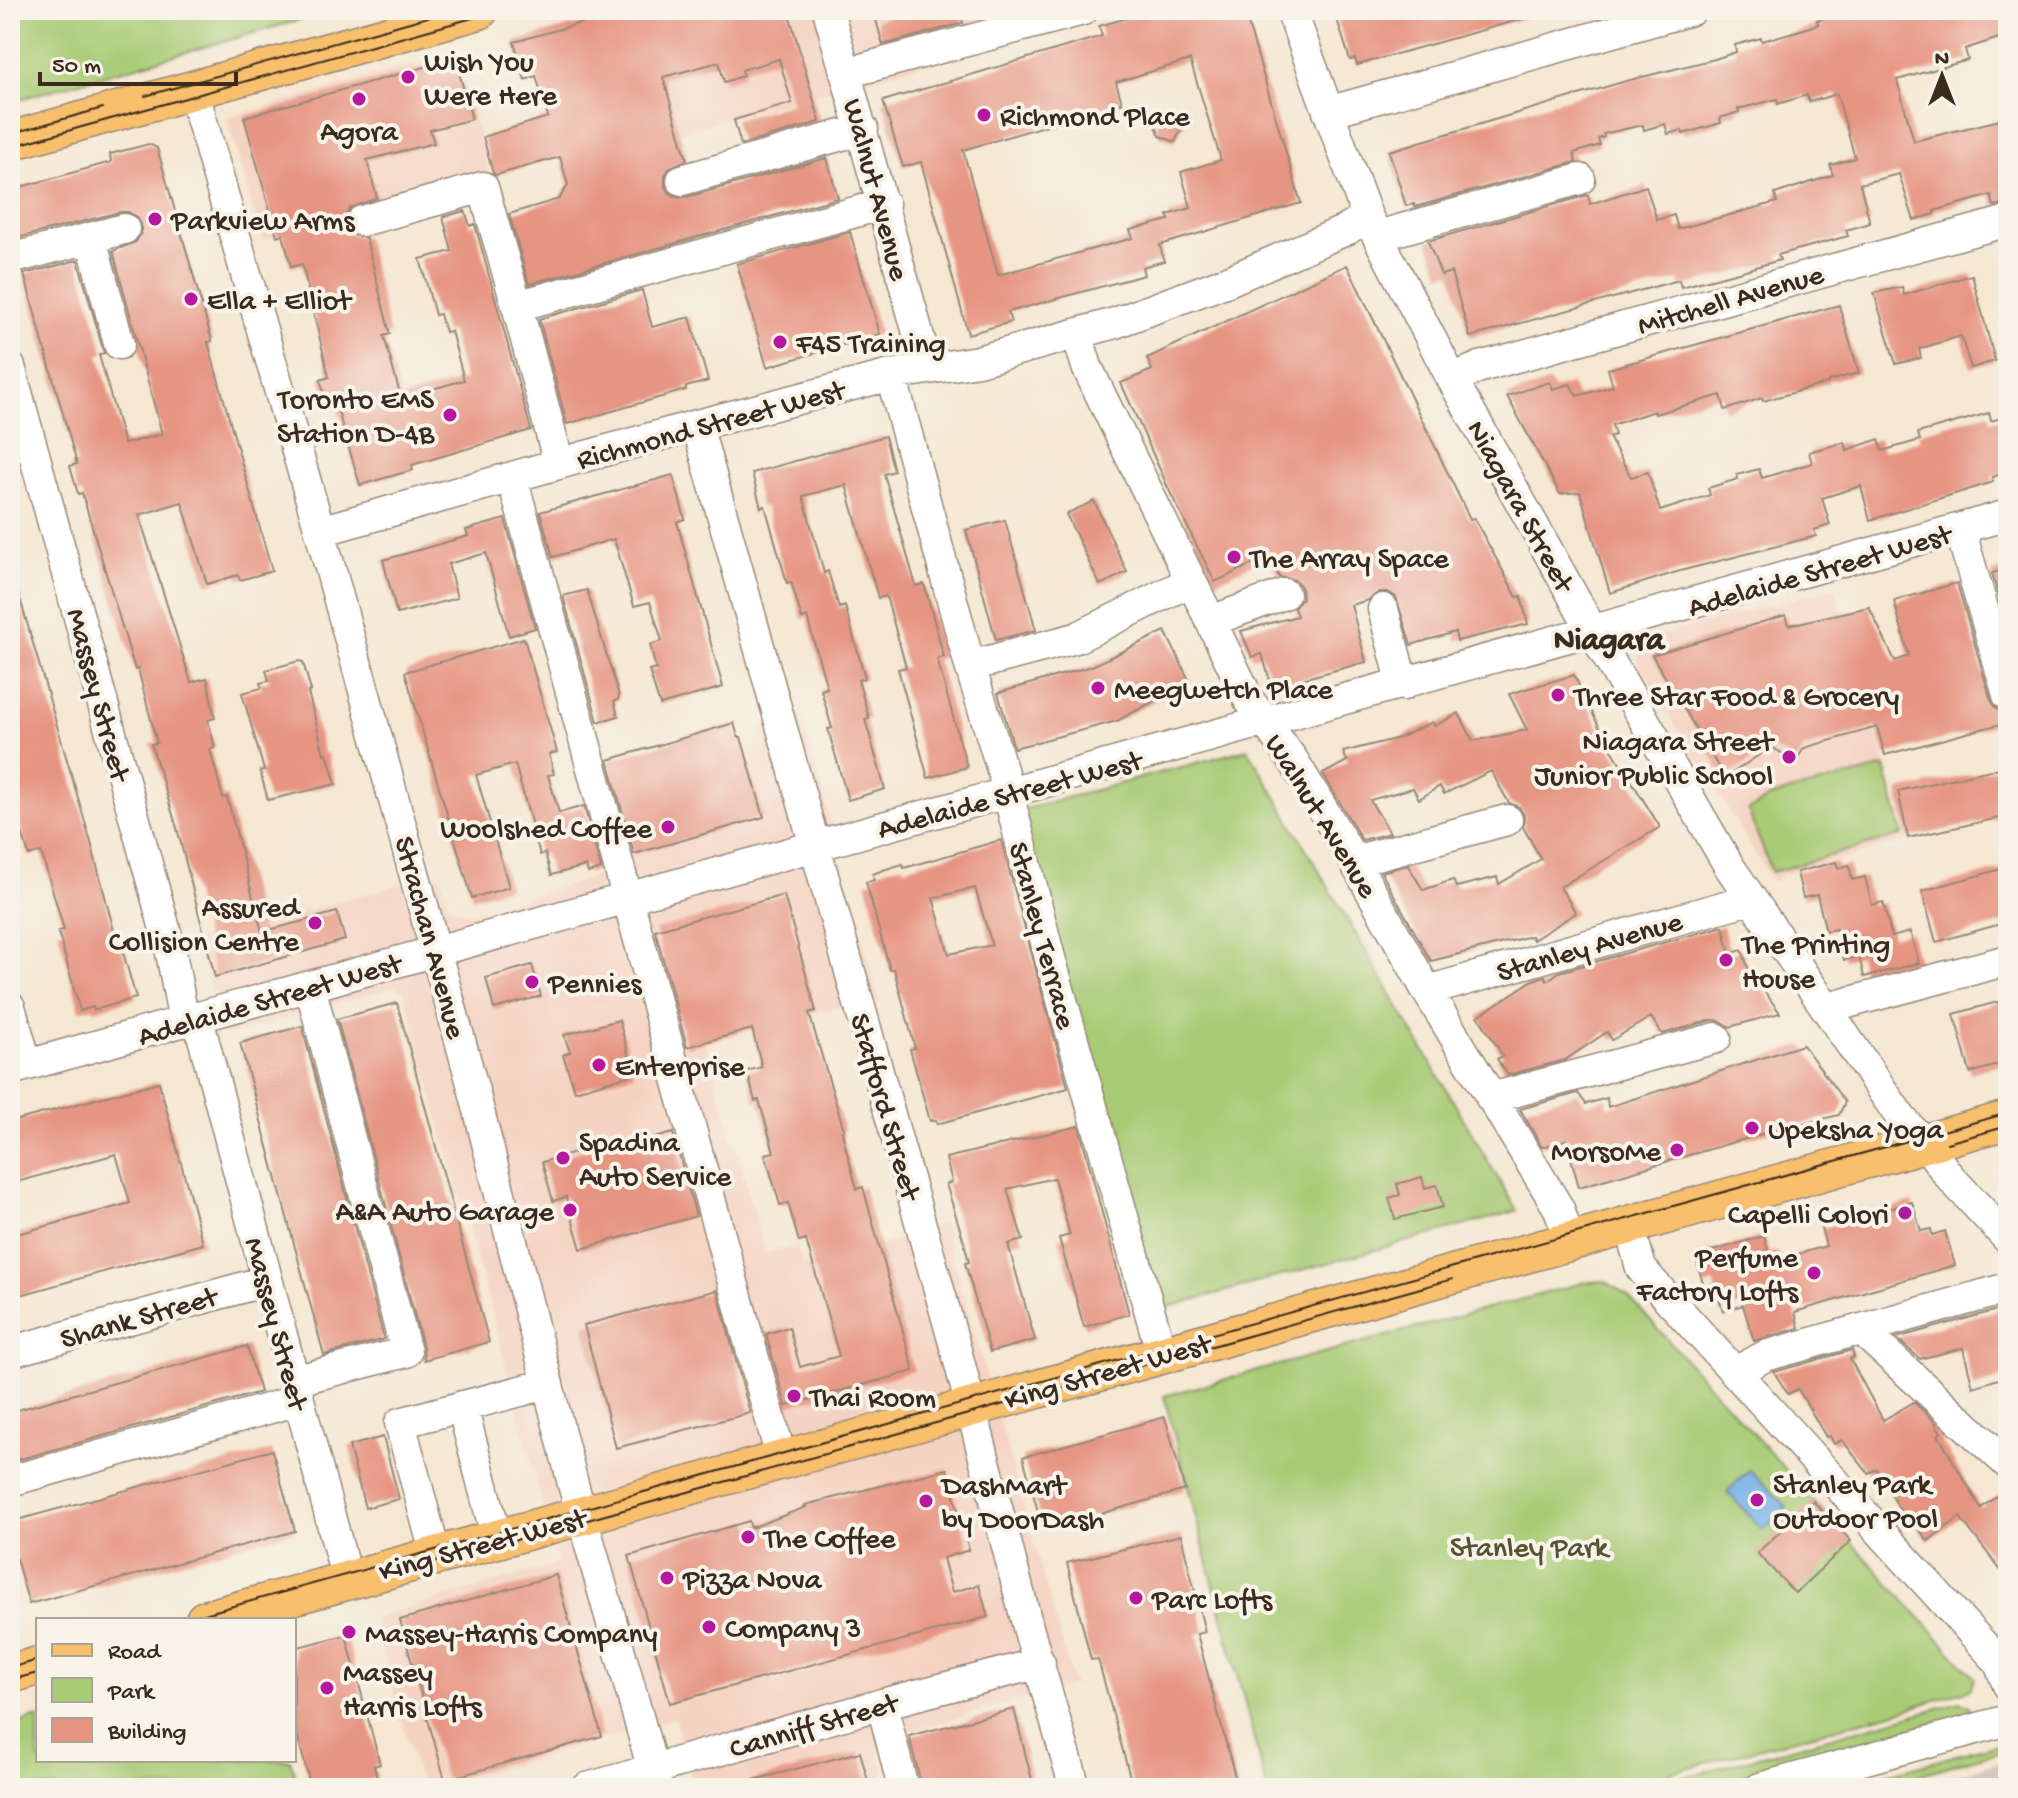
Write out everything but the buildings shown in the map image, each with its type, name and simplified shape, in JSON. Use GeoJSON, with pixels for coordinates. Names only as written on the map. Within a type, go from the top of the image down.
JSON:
{"type":"FeatureCollection","features":[{"type":"Feature","properties":{"kind":"main road"},"geometry":{"type":"LineString","coordinates":[[10,141],[479,10]]}},
{"type":"Feature","properties":{"kind":"main road","name":"King Street West"},"geometry":{"type":"LineString","coordinates":[[212,1618],[2008,1120]]}},
{"type":"Feature","properties":{"kind":"main road"},"geometry":{"type":"LineString","coordinates":[[10,1674],[36,1667]]}},
{"type":"Feature","properties":{"kind":"street","name":"Walnut Avenue"},"geometry":{"type":"LineString","coordinates":[[828,10],[928,369]]}},
{"type":"Feature","properties":{"kind":"street"},"geometry":{"type":"LineString","coordinates":[[846,73],[1083,10]]}},
{"type":"Feature","properties":{"kind":"street","name":"Niagara Street"},"geometry":{"type":"LineString","coordinates":[[1291,10],[1372,226],[1452,379],[1593,632],[1750,899],[1901,1118],[1949,1176],[2008,1239]]}},
{"type":"Feature","properties":{"kind":"street"},"geometry":{"type":"LineString","coordinates":[[1328,112],[1691,10]]}},
{"type":"Feature","properties":{"kind":"street","name":"Strachan Avenue"},"geometry":{"type":"LineString","coordinates":[[193,90],[320,531],[474,1091],[581,1516],[656,1779]]}},
{"type":"Feature","properties":{"kind":"street"},"geometry":{"type":"LineString","coordinates":[[682,180],[863,129]]}},
{"type":"Feature","properties":{"kind":"street","name":"Richmond Street West"},"geometry":{"type":"LineString","coordinates":[[320,531],[697,425],[891,375],[978,361],[1077,334],[1153,311],[1348,229],[1580,179]]}},
{"type":"Feature","properties":{"kind":"street"},"geometry":{"type":"LineString","coordinates":[[362,221],[483,187],[559,464]]}},
{"type":"Feature","properties":{"kind":"street"},"geometry":{"type":"LineString","coordinates":[[517,306],[884,204]]}},
{"type":"Feature","properties":{"kind":"street","name":"Mitchell Avenue"},"geometry":{"type":"LineString","coordinates":[[1452,379],[1480,367],[2008,221]]}},
{"type":"Feature","properties":{"kind":"street"},"geometry":{"type":"LineString","coordinates":[[10,259],[124,229]]}},
{"type":"Feature","properties":{"kind":"street"},"geometry":{"type":"LineString","coordinates":[[91,238],[119,344]]}},
{"type":"Feature","properties":{"kind":"street","name":"Walnut Avenue"},"geometry":{"type":"LineString","coordinates":[[1077,334],[1087,367],[1249,700],[1293,760],[1354,861],[1427,991],[1559,1209],[1570,1242]]}},
{"type":"Feature","properties":{"kind":"street","name":"Massey Street"},"geometry":{"type":"LineString","coordinates":[[10,367],[347,1580]]}},
{"type":"Feature","properties":{"kind":"street","name":"Stanley Terrace"},"geometry":{"type":"LineString","coordinates":[[891,375],[1162,1355]]}},
{"type":"Feature","properties":{"kind":"street","name":"Stafford Street"},"geometry":{"type":"LineString","coordinates":[[697,425],[1075,1788]]}},
{"type":"Feature","properties":{"kind":"street"},"geometry":{"type":"LineString","coordinates":[[512,477],[782,1461]]}},
{"type":"Feature","properties":{"kind":"street","name":"Adelaide Street West"},"geometry":{"type":"LineString","coordinates":[[18,1067],[2008,515]]}},
{"type":"Feature","properties":{"kind":"street"},"geometry":{"type":"LineString","coordinates":[[1960,529],[2008,695]]}},
{"type":"Feature","properties":{"kind":"street"},"geometry":{"type":"LineString","coordinates":[[970,666],[1076,638],[1191,581]]}},
{"type":"Feature","properties":{"kind":"street"},"geometry":{"type":"LineString","coordinates":[[1211,621],[1284,594]]}},
{"type":"Feature","properties":{"kind":"street"},"geometry":{"type":"LineString","coordinates":[[1383,609],[1403,685]]}},
{"type":"Feature","properties":{"kind":"street"},"geometry":{"type":"LineString","coordinates":[[1354,861],[1507,820]]}},
{"type":"Feature","properties":{"kind":"street","name":"Stanley Avenue"},"geometry":{"type":"LineString","coordinates":[[1427,991],[1750,899]]}},
{"type":"Feature","properties":{"kind":"street"},"geometry":{"type":"LineString","coordinates":[[1828,1008],[2008,960]]}},
{"type":"Feature","properties":{"kind":"street"},"geometry":{"type":"LineString","coordinates":[[10,1481],[406,1352],[310,986]]}},
{"type":"Feature","properties":{"kind":"street"},"geometry":{"type":"LineString","coordinates":[[10,1007],[18,1067]]}},
{"type":"Feature","properties":{"kind":"street"},"geometry":{"type":"LineString","coordinates":[[1491,1098],[1716,1038]]}},
{"type":"Feature","properties":{"kind":"street"},"geometry":{"type":"LineString","coordinates":[[1629,1225],[1641,1268],[1998,1661],[2008,1685]]}},
{"type":"Feature","properties":{"kind":"street","name":"Shank Street"},"geometry":{"type":"LineString","coordinates":[[10,1352],[266,1281]]}},
{"type":"Feature","properties":{"kind":"street"},"geometry":{"type":"LineString","coordinates":[[1736,1372],[1765,1356],[2008,1288]]}},
{"type":"Feature","properties":{"kind":"street"},"geometry":{"type":"LineString","coordinates":[[1860,1329],[2008,1464]]}},
{"type":"Feature","properties":{"kind":"street"},"geometry":{"type":"LineString","coordinates":[[436,1556],[400,1423],[547,1384]]}},
{"type":"Feature","properties":{"kind":"street"},"geometry":{"type":"LineString","coordinates":[[462,1406],[497,1539]]}},
{"type":"Feature","properties":{"kind":"street"},"geometry":{"type":"LineString","coordinates":[[10,1503],[28,1493],[72,1480]]}},
{"type":"Feature","properties":{"kind":"street","name":"Canniff Street"},"geometry":{"type":"LineString","coordinates":[[587,1788],[656,1779],[882,1704],[1040,1663]]}},
{"type":"Feature","properties":{"kind":"street"},"geometry":{"type":"LineString","coordinates":[[882,1704],[903,1788]]}},
{"type":"Feature","properties":{"kind":"street"},"geometry":{"type":"LineString","coordinates":[[1760,1788],[2008,1720]]}},
{"type":"Feature","properties":{"kind":"shaded area"},"geometry":{"type":"Polygon","coordinates":[[[616,10],[1116,10],[635,145],[598,15],[616,10]]]}},
{"type":"Feature","properties":{"kind":"shaded area"},"geometry":{"type":"Polygon","coordinates":[[[455,53],[491,179],[261,240],[227,118],[455,53]]]}},
{"type":"Feature","properties":{"kind":"shaded area","name":"Niagara Street Junior Public School"},"geometry":{"type":"Polygon","coordinates":[[[1835,587],[1907,841],[1784,875],[1773,882],[1642,672],[1638,652],[1643,643],[1656,637],[1835,587]]]}},
{"type":"Feature","properties":{"kind":"shaded area"},"geometry":{"type":"Polygon","coordinates":[[[801,712],[880,1003],[816,1011],[705,1042],[766,1253],[797,1246],[803,1266],[878,1246],[943,1223],[1074,1685],[876,1740],[888,1788],[695,1788],[675,1718],[436,1788],[421,1788],[373,1618],[558,1564],[499,1340],[404,992],[393,987],[225,1037],[197,940],[440,874],[449,905],[471,914],[608,873],[602,777],[741,737],[801,712]]]}},
{"type":"Feature","properties":{"kind":"shaded area"},"geometry":{"type":"Polygon","coordinates":[[[2008,1760],[2008,1788],[1906,1788],[2008,1760]]]}},
{"type":"Feature","properties":{"kind":"green space"},"geometry":{"type":"Polygon","coordinates":[[[10,10],[335,10],[10,102],[10,10]]]}},
{"type":"Feature","properties":{"kind":"green space"},"geometry":{"type":"Polygon","coordinates":[[[1248,749],[1517,1211],[1161,1309],[1018,811],[1248,749]]]}},
{"type":"Feature","properties":{"kind":"green space"},"geometry":{"type":"Polygon","coordinates":[[[1885,767],[1903,835],[1772,872],[1748,811],[1773,796],[1885,767]]]}},
{"type":"Feature","properties":{"kind":"green space","name":"Stanley Park"},"geometry":{"type":"Polygon","coordinates":[[[1605,1281],[1627,1295],[1975,1678],[1970,1689],[1914,1707],[1612,1788],[1267,1788],[1164,1396],[1586,1282],[1605,1281]]]}},
{"type":"Feature","properties":{"kind":"green space"},"geometry":{"type":"Polygon","coordinates":[[[1960,1702],[1968,1705],[1972,1712],[1697,1788],[1644,1788],[1960,1702]]]}},
{"type":"Feature","properties":{"kind":"green space"},"geometry":{"type":"Polygon","coordinates":[[[36,1718],[36,1762],[291,1762],[299,1788],[10,1788],[10,1726],[36,1718]]]}},
{"type":"Feature","properties":{"kind":"green space"},"geometry":{"type":"Polygon","coordinates":[[[2008,1741],[2008,1749],[1873,1788],[1837,1788],[2008,1741]]]}},
{"type":"Feature","properties":{"kind":"water","name":"Stanley Park Outdoor Pool"},"geometry":{"type":"Polygon","coordinates":[[[1750,1470],[1787,1507],[1763,1530],[1727,1492],[1750,1470]]]}},
{"type":"Feature","properties":{"kind":"tram line"},"geometry":{"type":"LineString","coordinates":[[145,96],[453,10]]}},
{"type":"Feature","properties":{"kind":"tram line"},"geometry":{"type":"LineString","coordinates":[[10,147],[501,10]]}},
{"type":"Feature","properties":{"kind":"tram line"},"geometry":{"type":"LineString","coordinates":[[10,134],[103,108]]}},
{"type":"Feature","properties":{"kind":"tram line"},"geometry":{"type":"LineString","coordinates":[[190,1618],[2008,1113]]}},
{"type":"Feature","properties":{"kind":"tram line"},"geometry":{"type":"LineString","coordinates":[[1947,1143],[2008,1126]]}},
{"type":"Feature","properties":{"kind":"tram line"},"geometry":{"type":"LineString","coordinates":[[390,1575],[1453,1279]]}},
{"type":"Feature","properties":{"kind":"tram line"},"geometry":{"type":"LineString","coordinates":[[10,1668],[36,1661]]}},
{"type":"Feature","properties":{"kind":"tram line"},"geometry":{"type":"LineString","coordinates":[[10,1680],[36,1674]]}},
{"type":"Feature","properties":{"kind":"place","name":"Wish You Were Here"},"geometry":{"type":"Point","coordinates":[408,77]}},
{"type":"Feature","properties":{"kind":"place","name":"Agora"},"geometry":{"type":"Point","coordinates":[359,99]}},
{"type":"Feature","properties":{"kind":"place","name":"Richmond Place"},"geometry":{"type":"Point","coordinates":[984,115]}},
{"type":"Feature","properties":{"kind":"place","name":"Parkview Arms"},"geometry":{"type":"Point","coordinates":[155,219]}},
{"type":"Feature","properties":{"kind":"place","name":"Ella + Elliot"},"geometry":{"type":"Point","coordinates":[191,299]}},
{"type":"Feature","properties":{"kind":"place","name":"F45 Training"},"geometry":{"type":"Point","coordinates":[780,342]}},
{"type":"Feature","properties":{"kind":"place","name":"Toronto EMS Station D-4B"},"geometry":{"type":"Point","coordinates":[450,415]}},
{"type":"Feature","properties":{"kind":"place","name":"The Array Space"},"geometry":{"type":"Point","coordinates":[1234,557]}},
{"type":"Feature","properties":{"kind":"place","name":"Meegwetch Place"},"geometry":{"type":"Point","coordinates":[1098,688]}},
{"type":"Feature","properties":{"kind":"place","name":"Three Star Food & Grocery"},"geometry":{"type":"Point","coordinates":[1558,695]}},
{"type":"Feature","properties":{"kind":"place","name":"Niagara Street Junior Public School"},"geometry":{"type":"Point","coordinates":[1789,757]}},
{"type":"Feature","properties":{"kind":"place","name":"Woolshed Coffee"},"geometry":{"type":"Point","coordinates":[668,827]}},
{"type":"Feature","properties":{"kind":"place","name":"Assured Collision Centre"},"geometry":{"type":"Point","coordinates":[315,923]}},
{"type":"Feature","properties":{"kind":"place","name":"The Printing House"},"geometry":{"type":"Point","coordinates":[1726,960]}},
{"type":"Feature","properties":{"kind":"place","name":"Pennies"},"geometry":{"type":"Point","coordinates":[532,982]}},
{"type":"Feature","properties":{"kind":"place","name":"Enterprise"},"geometry":{"type":"Point","coordinates":[599,1065]}},
{"type":"Feature","properties":{"kind":"place","name":"Upeksha Yoga"},"geometry":{"type":"Point","coordinates":[1752,1128]}},
{"type":"Feature","properties":{"kind":"place","name":"MorsoMe"},"geometry":{"type":"Point","coordinates":[1677,1150]}},
{"type":"Feature","properties":{"kind":"place","name":"Spadina Auto Service"},"geometry":{"type":"Point","coordinates":[563,1158]}},
{"type":"Feature","properties":{"kind":"place","name":"A&A Auto Garage"},"geometry":{"type":"Point","coordinates":[570,1210]}},
{"type":"Feature","properties":{"kind":"place","name":"Capelli Colori"},"geometry":{"type":"Point","coordinates":[1905,1213]}},
{"type":"Feature","properties":{"kind":"place","name":"Perfume Factory Lofts"},"geometry":{"type":"Point","coordinates":[1814,1273]}},
{"type":"Feature","properties":{"kind":"place","name":"Thai Room"},"geometry":{"type":"Point","coordinates":[794,1396]}},
{"type":"Feature","properties":{"kind":"place","name":"Stanley Park Outdoor Pool"},"geometry":{"type":"Point","coordinates":[1757,1500]}},
{"type":"Feature","properties":{"kind":"place","name":"DashMart by DoorDash"},"geometry":{"type":"Point","coordinates":[926,1501]}},
{"type":"Feature","properties":{"kind":"place","name":"The Coffee"},"geometry":{"type":"Point","coordinates":[748,1537]}},
{"type":"Feature","properties":{"kind":"place","name":"Pizza Nova"},"geometry":{"type":"Point","coordinates":[667,1578]}},
{"type":"Feature","properties":{"kind":"place","name":"Parc Lofts"},"geometry":{"type":"Point","coordinates":[1136,1598]}},
{"type":"Feature","properties":{"kind":"place","name":"Company 3"},"geometry":{"type":"Point","coordinates":[709,1627]}},
{"type":"Feature","properties":{"kind":"place","name":"Massey-Harris Company"},"geometry":{"type":"Point","coordinates":[349,1632]}},
{"type":"Feature","properties":{"kind":"place","name":"Massey Harris Lofts"},"geometry":{"type":"Point","coordinates":[327,1688]}},
{"type":"Feature","properties":{"kind":"district","name":"Niagara"},"geometry":{"type":"Point","coordinates":[1609,637]}}]}
